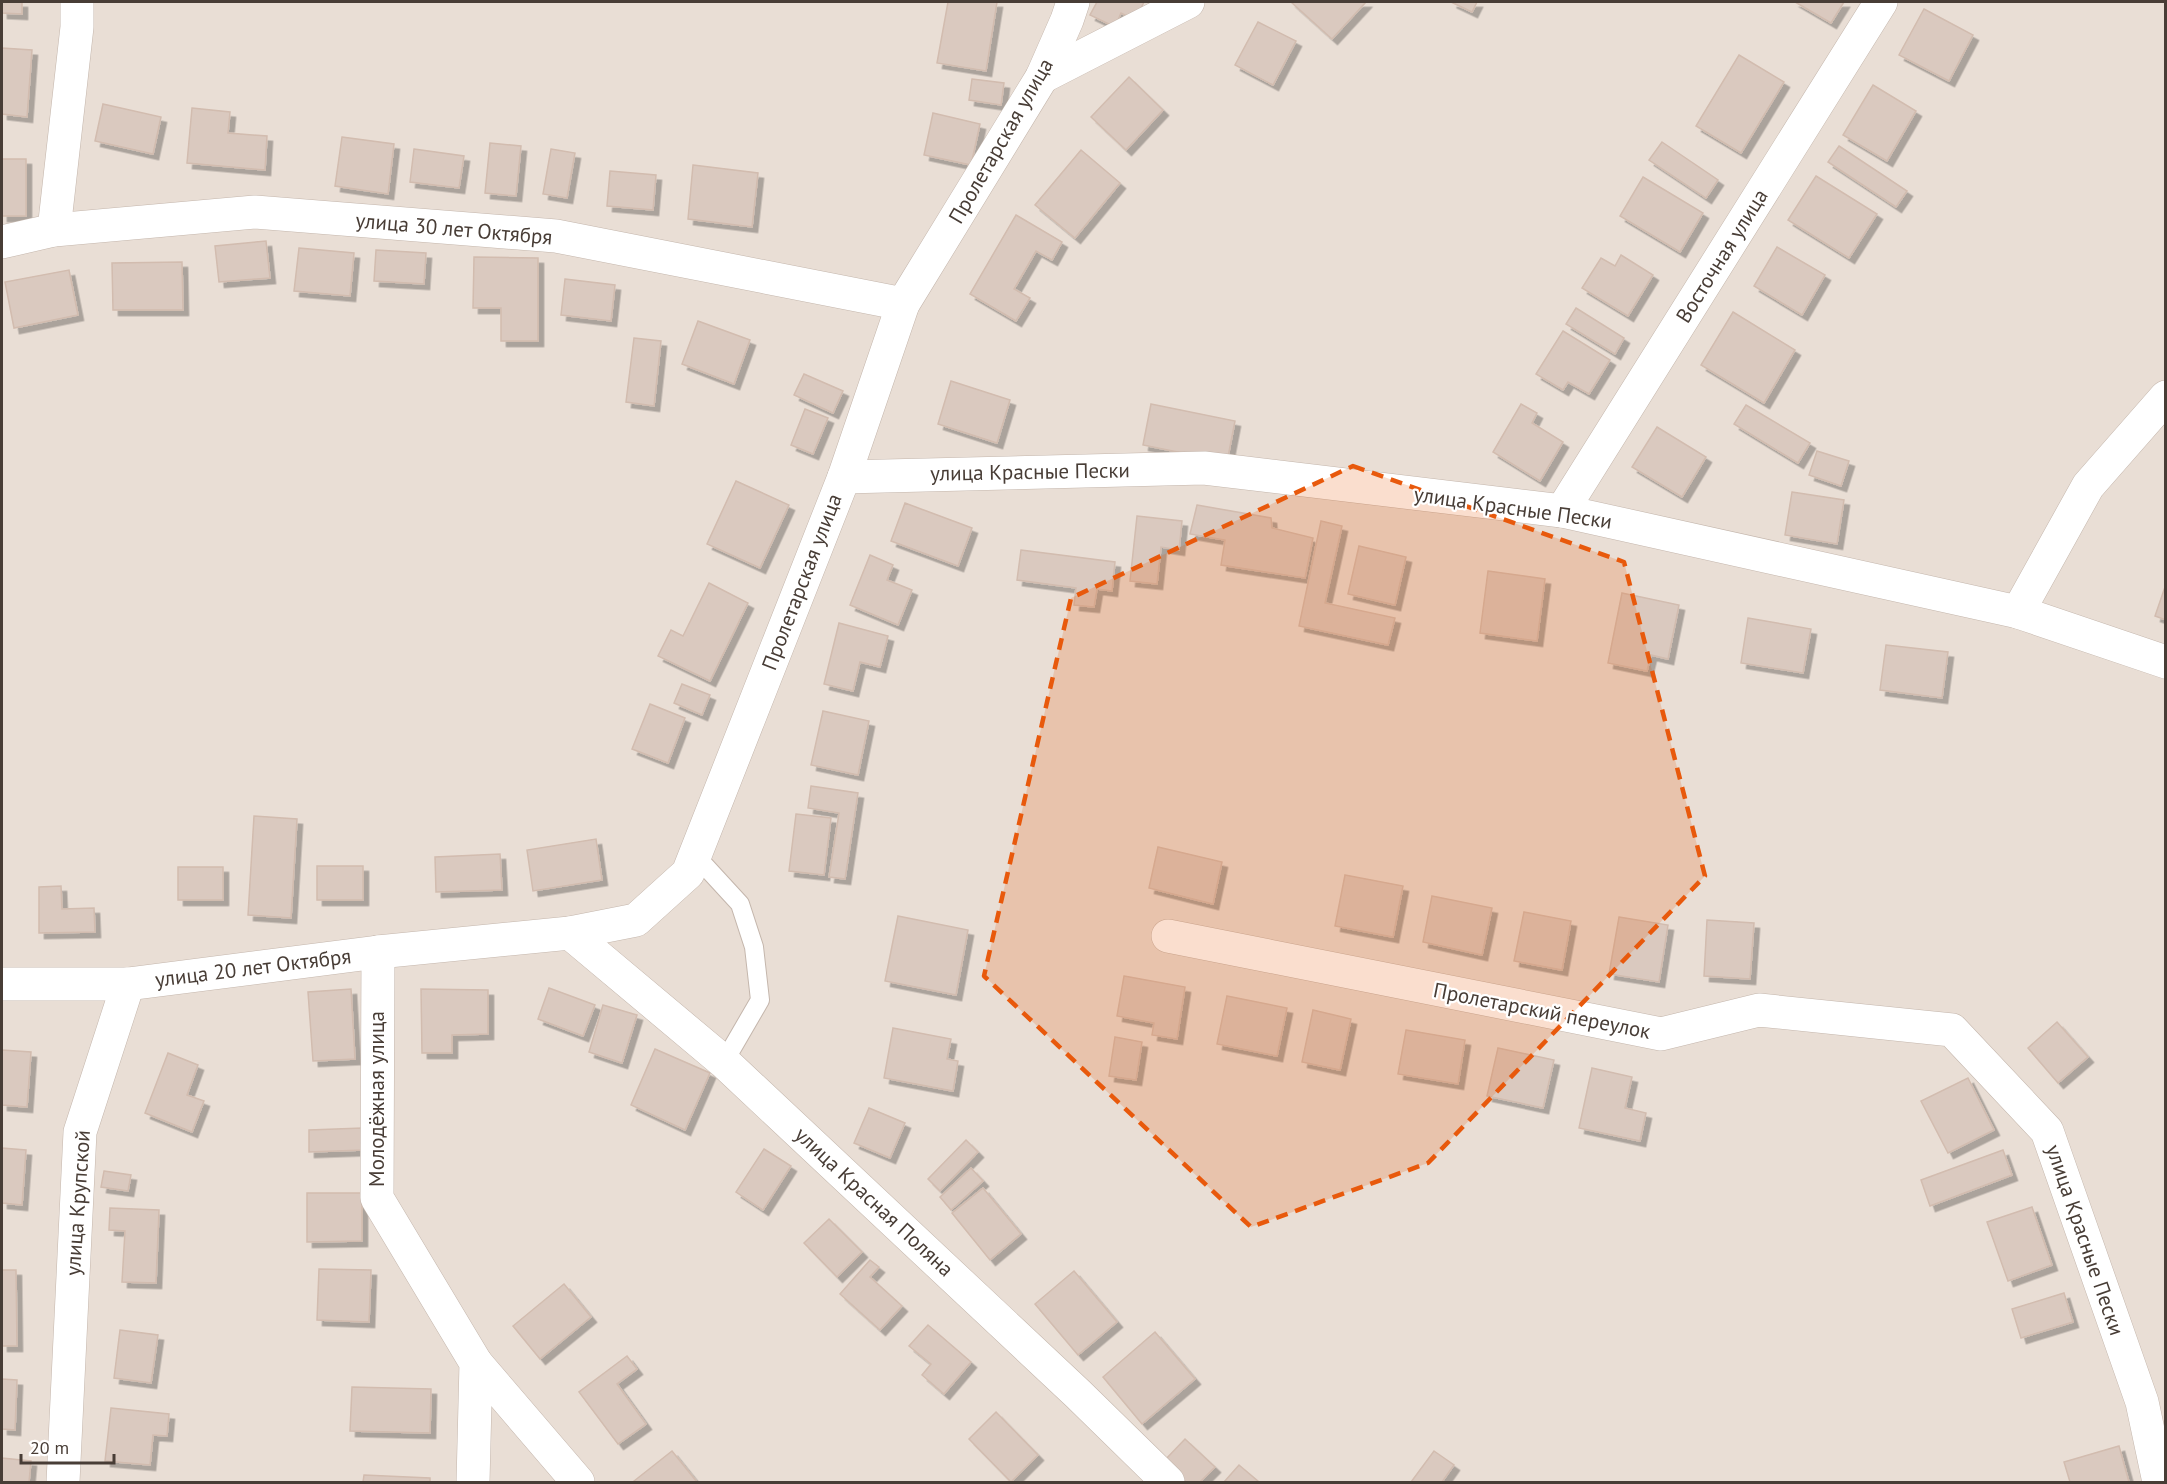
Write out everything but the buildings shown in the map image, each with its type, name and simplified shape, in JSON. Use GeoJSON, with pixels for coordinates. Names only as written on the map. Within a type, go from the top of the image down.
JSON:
{"type":"FeatureCollection","features":[{"type":"Feature","properties":{"kind":"street"},"geometry":{"type":"LineString","coordinates":[[54,230],[77,27],[77,2]]}},
{"type":"Feature","properties":{"kind":"street","name":"Пролетарская улица"},"geometry":{"type":"LineString","coordinates":[[378,951],[570,933],[636,920],[688,873],[844,477],[903,304],[1042,77],[1068,20],[1073,2]]}},
{"type":"Feature","properties":{"kind":"street"},"geometry":{"type":"LineString","coordinates":[[1042,77],[1188,2]]}},
{"type":"Feature","properties":{"kind":"street","name":"Восточная улица"},"geometry":{"type":"LineString","coordinates":[[1562,511],[1881,2]]}},
{"type":"Feature","properties":{"kind":"street","name":"улица 30 лет Октября"},"geometry":{"type":"LineString","coordinates":[[2,242],[54,230],[255,212],[556,236],[903,304]]}},
{"type":"Feature","properties":{"kind":"street"},"geometry":{"type":"LineString","coordinates":[[2018,612],[2088,486],[2166,397]]}},
{"type":"Feature","properties":{"kind":"street","name":"улица Красные Пески"},"geometry":{"type":"LineString","coordinates":[[844,477],[1204,468],[1562,511],[2018,612],[2166,662]]}},
{"type":"Feature","properties":{"kind":"street","name":"улица Красная Поляна"},"geometry":{"type":"LineString","coordinates":[[570,933],[724,1062],[1078,1394],[1168,1482]]}},
{"type":"Feature","properties":{"kind":"street","name":"Пролетарский переулок"},"geometry":{"type":"LineString","coordinates":[[1168,936],[1661,1034],[1759,1010],[1952,1030]]}},
{"type":"Feature","properties":{"kind":"street","name":"улица 20 лет Октября"},"geometry":{"type":"LineString","coordinates":[[128,984],[378,951]]}},
{"type":"Feature","properties":{"kind":"street","name":"Молодёжная улица"},"geometry":{"type":"LineString","coordinates":[[378,951],[377,1197],[476,1363],[578,1482]]}},
{"type":"Feature","properties":{"kind":"street"},"geometry":{"type":"LineString","coordinates":[[2,984],[128,984]]}},
{"type":"Feature","properties":{"kind":"street","name":"улица Крупской"},"geometry":{"type":"LineString","coordinates":[[63,1482],[80,1132],[128,984]]}},
{"type":"Feature","properties":{"kind":"street","name":"улица Красные Пески"},"geometry":{"type":"LineString","coordinates":[[1952,1030],[2047,1131],[2142,1402],[2159,1482]]}},
{"type":"Feature","properties":{"kind":"street"},"geometry":{"type":"LineString","coordinates":[[473,1482],[476,1363]]}},
{"type":"Feature","properties":{"kind":"lane"},"geometry":{"type":"LineString","coordinates":[[695,855],[740,904],[754,947],[760,1000],[724,1062]]}},
{"type":"Feature","properties":{"kind":"highlighted area"},"geometry":{"type":"Polygon","coordinates":[[[1353,466],[1624,562],[1705,876],[1428,1163],[1251,1227],[984,976],[1071,598],[1353,466]]]}},
{"type":"Feature","properties":{"kind":"shaded area"},"geometry":{"type":"Polygon","coordinates":[[[2,2],[2165,2],[2165,1482],[2,1482],[2,2]]]}}]}
